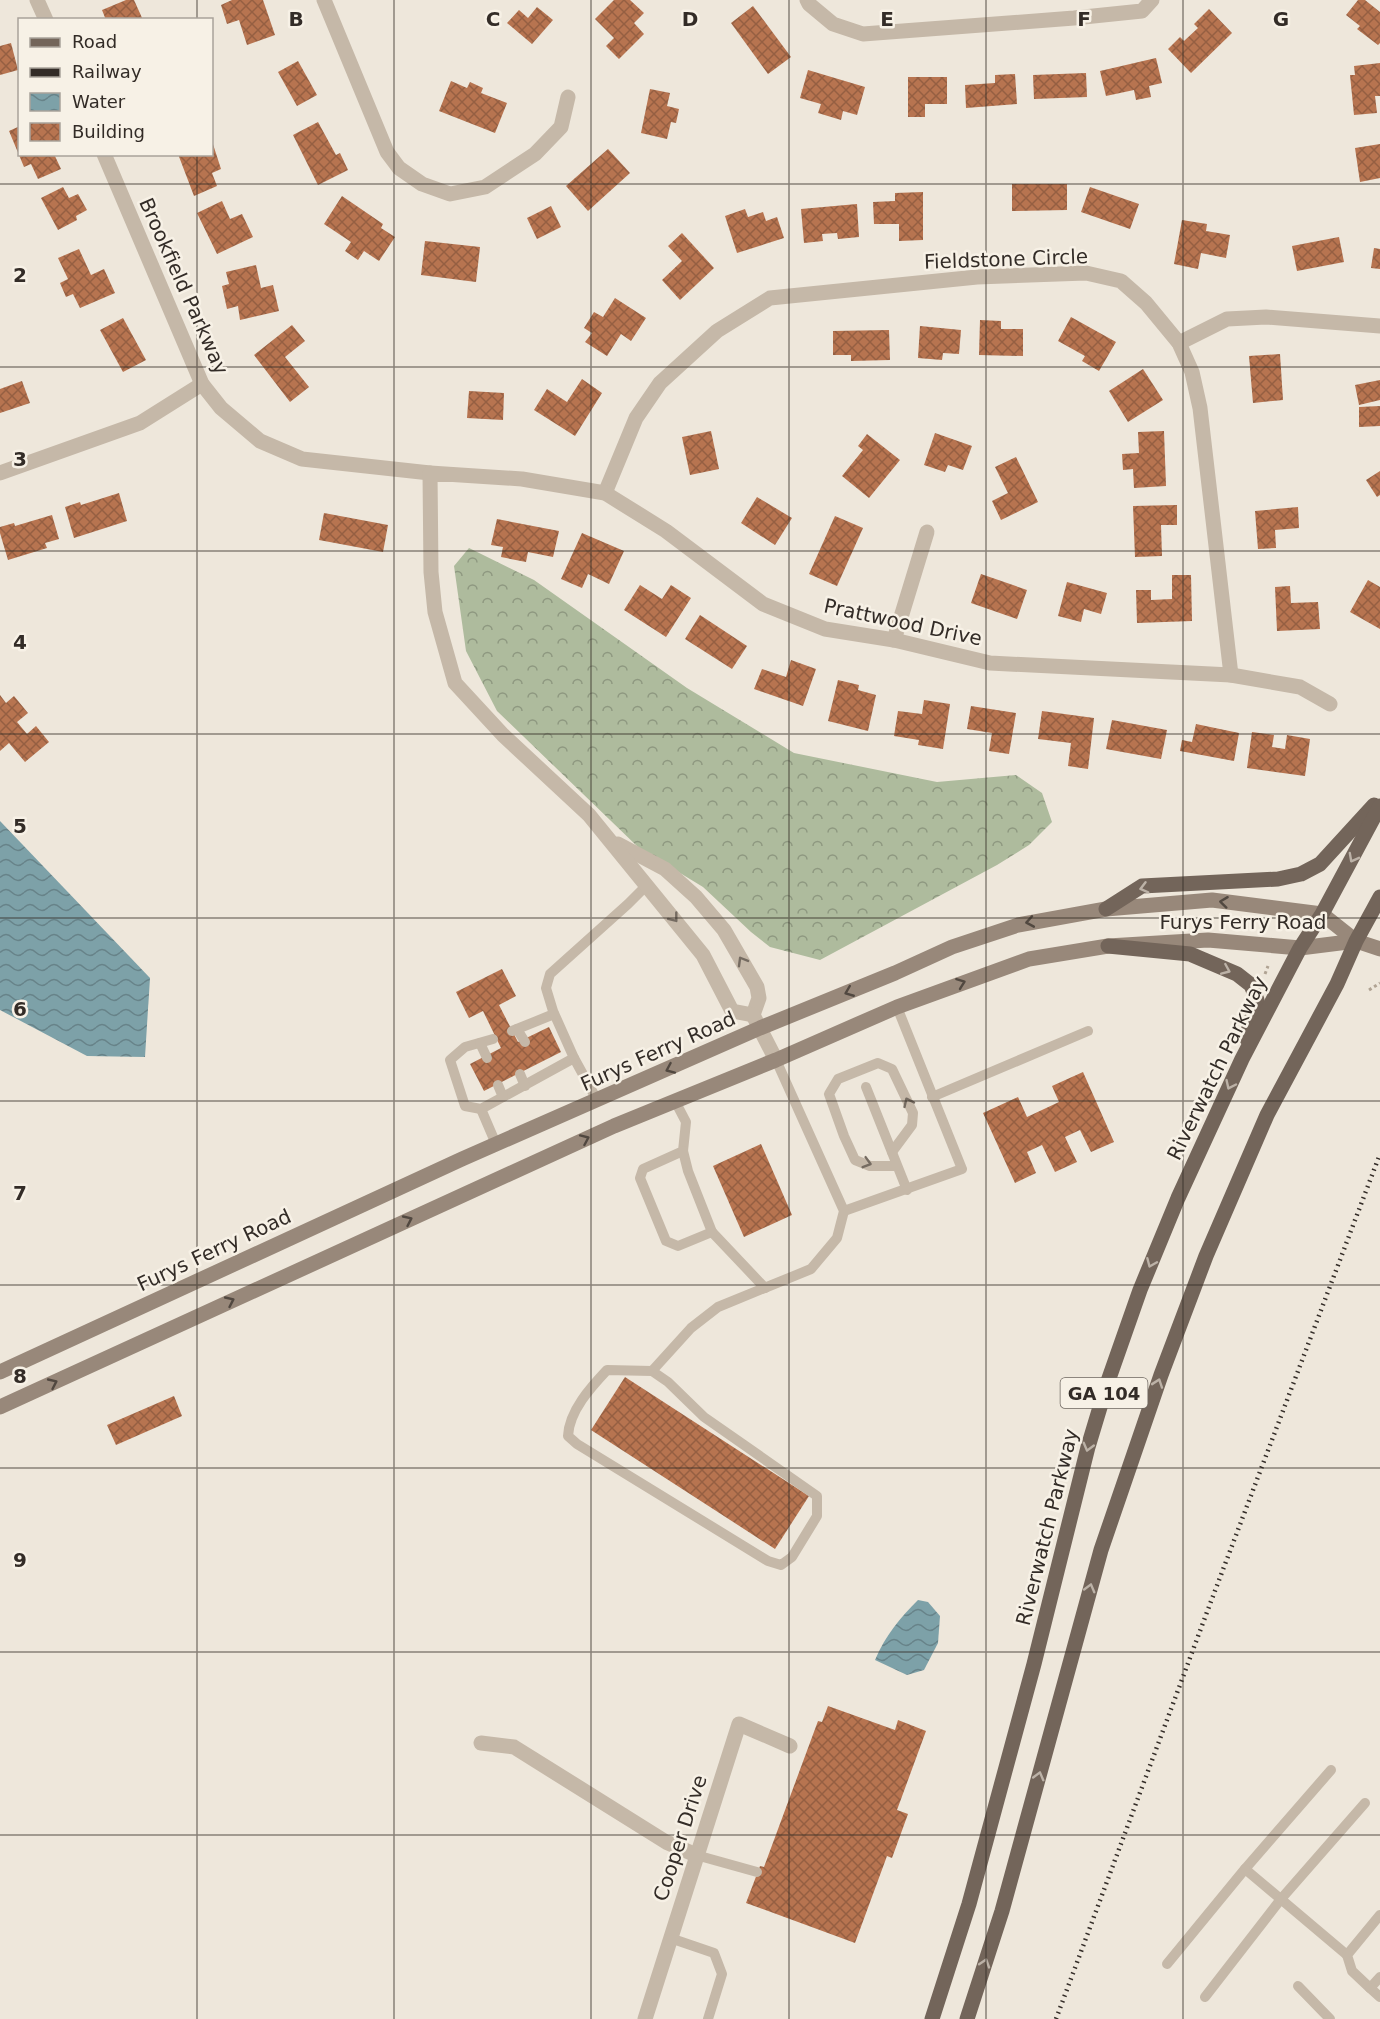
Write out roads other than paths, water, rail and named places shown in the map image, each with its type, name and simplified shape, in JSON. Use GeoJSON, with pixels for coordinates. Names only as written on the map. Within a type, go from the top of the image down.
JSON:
{"type":"FeatureCollection","features":[{"type":"Feature","properties":{"kind":"main road"},"geometry":{"type":"LineString","coordinates":[[1106,909],[1142,886],[1278,879],[1301,874],[1320,864],[1380,799]]}},
{"type":"Feature","properties":{"kind":"main road","name":"Riverwatch Parkway"},"geometry":{"type":"LineString","coordinates":[[932,2019],[972,1893],[1034,1664],[1088,1447],[1140,1290],[1165,1228],[1242,1059],[1300,948],[1322,914],[1380,806]]}},
{"type":"Feature","properties":{"kind":"main road","name":"GA 104"},"geometry":{"type":"LineString","coordinates":[[967,2019],[1002,1911],[1101,1550],[1161,1375],[1206,1256],[1267,1115],[1337,984],[1356,941],[1380,897]]}},
{"type":"Feature","properties":{"kind":"main road","name":"Furys Ferry Road"},"geometry":{"type":"LineString","coordinates":[[0,1372],[496,1144],[597,1100],[757,1022],[895,973],[952,947],[1018,925],[1106,909],[1212,900],[1322,914],[1356,941],[1380,949]]}},
{"type":"Feature","properties":{"kind":"main road","name":"Furys Ferry Road"},"geometry":{"type":"LineString","coordinates":[[0,1407],[614,1126],[776,1060],[897,1007],[1029,959],[1108,946],[1208,940],[1300,948],[1356,941]]}},
{"type":"Feature","properties":{"kind":"main road"},"geometry":{"type":"LineString","coordinates":[[1108,946],[1190,954],[1237,974],[1251,985],[1257,1000],[1242,1059]]}},
{"type":"Feature","properties":{"kind":"street"},"geometry":{"type":"LineString","coordinates":[[37,0],[45,18]]}},
{"type":"Feature","properties":{"kind":"street"},"geometry":{"type":"LineString","coordinates":[[324,0],[387,152],[399,168],[422,184],[450,194],[484,187],[535,154],[561,127],[568,97]]}},
{"type":"Feature","properties":{"kind":"street"},"geometry":{"type":"LineString","coordinates":[[807,0],[833,24],[863,34],[1142,11],[1152,0]]}},
{"type":"Feature","properties":{"kind":"street","name":"Brookfield Parkway"},"geometry":{"type":"LineString","coordinates":[[105,156],[202,384],[221,408],[260,441],[302,459]]}},
{"type":"Feature","properties":{"kind":"street","name":"Fieldstone Circle"},"geometry":{"type":"LineString","coordinates":[[605,493],[636,418],[660,383],[717,331],[770,298],[976,277],[1086,273],[1121,281],[1146,303],[1179,343],[1192,372],[1200,408],[1231,675]]}},
{"type":"Feature","properties":{"kind":"street"},"geometry":{"type":"LineString","coordinates":[[1179,343],[1227,319],[1266,317],[1380,326]]}},
{"type":"Feature","properties":{"kind":"street"},"geometry":{"type":"LineString","coordinates":[[0,473],[140,423],[202,384]]}},
{"type":"Feature","properties":{"kind":"street","name":"Prattwood Drive"},"geometry":{"type":"LineString","coordinates":[[302,459],[430,473],[522,479],[605,493],[666,531],[763,604],[825,629],[894,640],[990,663],[1231,675],[1300,687],[1330,704]]}},
{"type":"Feature","properties":{"kind":"street"},"geometry":{"type":"LineString","coordinates":[[430,473],[431,572],[435,612],[455,683],[503,735],[589,815],[703,955],[732,1011],[757,1022]]}},
{"type":"Feature","properties":{"kind":"street"},"geometry":{"type":"LineString","coordinates":[[894,640],[927,532]]}},
{"type":"Feature","properties":{"kind":"street"},"geometry":{"type":"LineString","coordinates":[[610,840],[665,869],[696,897],[724,930],[757,987],[759,998],[757,1022],[776,1060]]}},
{"type":"Feature","properties":{"kind":"street","name":"Cooper Drive"},"geometry":{"type":"LineString","coordinates":[[645,2019],[739,1724],[790,1746]]}},
{"type":"Feature","properties":{"kind":"street"},"geometry":{"type":"LineString","coordinates":[[481,1743],[514,1747],[666,1842],[696,1855]]}},
{"type":"Feature","properties":{"kind":"lane"},"geometry":{"type":"LineString","coordinates":[[597,1100],[574,1058],[554,1014],[546,988],[550,974],[647,885]]}},
{"type":"Feature","properties":{"kind":"lane"},"geometry":{"type":"LineString","coordinates":[[844,1211],[962,1169],[897,1007]]}},
{"type":"Feature","properties":{"kind":"lane"},"geometry":{"type":"LineString","coordinates":[[525,1042],[514,1030],[554,1014]]}},
{"type":"Feature","properties":{"kind":"lane"},"geometry":{"type":"LineString","coordinates":[[932,1097],[1088,1031]]}},
{"type":"Feature","properties":{"kind":"lane"},"geometry":{"type":"LineString","coordinates":[[493,1039],[465,1047],[450,1060],[465,1106],[481,1109],[525,1086],[541,1071],[574,1058]]}},
{"type":"Feature","properties":{"kind":"lane"},"geometry":{"type":"LineString","coordinates":[[480,1043],[486,1058]]}},
{"type":"Feature","properties":{"kind":"lane"},"geometry":{"type":"LineString","coordinates":[[652,1371],[668,1382],[704,1417],[818,1496],[817,1516],[792,1557],[781,1565],[768,1562],[577,1444],[568,1436],[569,1425],[592,1385],[607,1370],[652,1371],[691,1329],[718,1307],[811,1269],[837,1238],[844,1211],[776,1060]]}},
{"type":"Feature","properties":{"kind":"lane"},"geometry":{"type":"LineString","coordinates":[[891,1152],[912,1125],[914,1113],[892,1069],[878,1063],[838,1079],[829,1094],[855,1160],[870,1166],[896,1166]]}},
{"type":"Feature","properties":{"kind":"lane"},"geometry":{"type":"LineString","coordinates":[[520,1074],[525,1086]]}},
{"type":"Feature","properties":{"kind":"lane"},"geometry":{"type":"LineString","coordinates":[[498,1085],[503,1097]]}},
{"type":"Feature","properties":{"kind":"lane"},"geometry":{"type":"LineString","coordinates":[[866,1087],[907,1190]]}},
{"type":"Feature","properties":{"kind":"lane"},"geometry":{"type":"LineString","coordinates":[[675,1101],[686,1122],[683,1151],[688,1171],[712,1232],[765,1288]]}},
{"type":"Feature","properties":{"kind":"lane"},"geometry":{"type":"LineString","coordinates":[[481,1109],[496,1144]]}},
{"type":"Feature","properties":{"kind":"lane"},"geometry":{"type":"LineString","coordinates":[[683,1151],[643,1169],[640,1178],[666,1240],[678,1246],[712,1232]]}},
{"type":"Feature","properties":{"kind":"lane"},"geometry":{"type":"LineString","coordinates":[[1167,1964],[1331,1770]]}},
{"type":"Feature","properties":{"kind":"lane"},"geometry":{"type":"LineString","coordinates":[[1205,1997],[1281,1899],[1365,1803]]}},
{"type":"Feature","properties":{"kind":"lane"},"geometry":{"type":"LineString","coordinates":[[696,1855],[757,1872]]}},
{"type":"Feature","properties":{"kind":"lane"},"geometry":{"type":"LineString","coordinates":[[1245,1869],[1347,1955],[1352,1971],[1380,1997]]}},
{"type":"Feature","properties":{"kind":"lane"},"geometry":{"type":"LineString","coordinates":[[1347,1955],[1380,1915]]}},
{"type":"Feature","properties":{"kind":"lane"},"geometry":{"type":"LineString","coordinates":[[670,1938],[714,1953],[722,1974],[708,2019]]}},
{"type":"Feature","properties":{"kind":"lane"},"geometry":{"type":"LineString","coordinates":[[1370,1988],[1380,1977]]}},
{"type":"Feature","properties":{"kind":"lane"},"geometry":{"type":"LineString","coordinates":[[1298,1986],[1330,2019]]}},
{"type":"Feature","properties":{"kind":"water"},"geometry":{"type":"Polygon","coordinates":[[[0,821],[150,978],[145,1057],[87,1056],[0,1010],[0,821]]]}},
{"type":"Feature","properties":{"kind":"water"},"geometry":{"type":"Polygon","coordinates":[[[918,1600],[928,1602],[940,1616],[938,1643],[924,1670],[907,1675],[875,1660],[883,1643],[918,1600]]]}},
{"type":"Feature","properties":{"kind":"railway"},"geometry":{"type":"LineString","coordinates":[[1056,2019],[1380,1154]]}}]}
